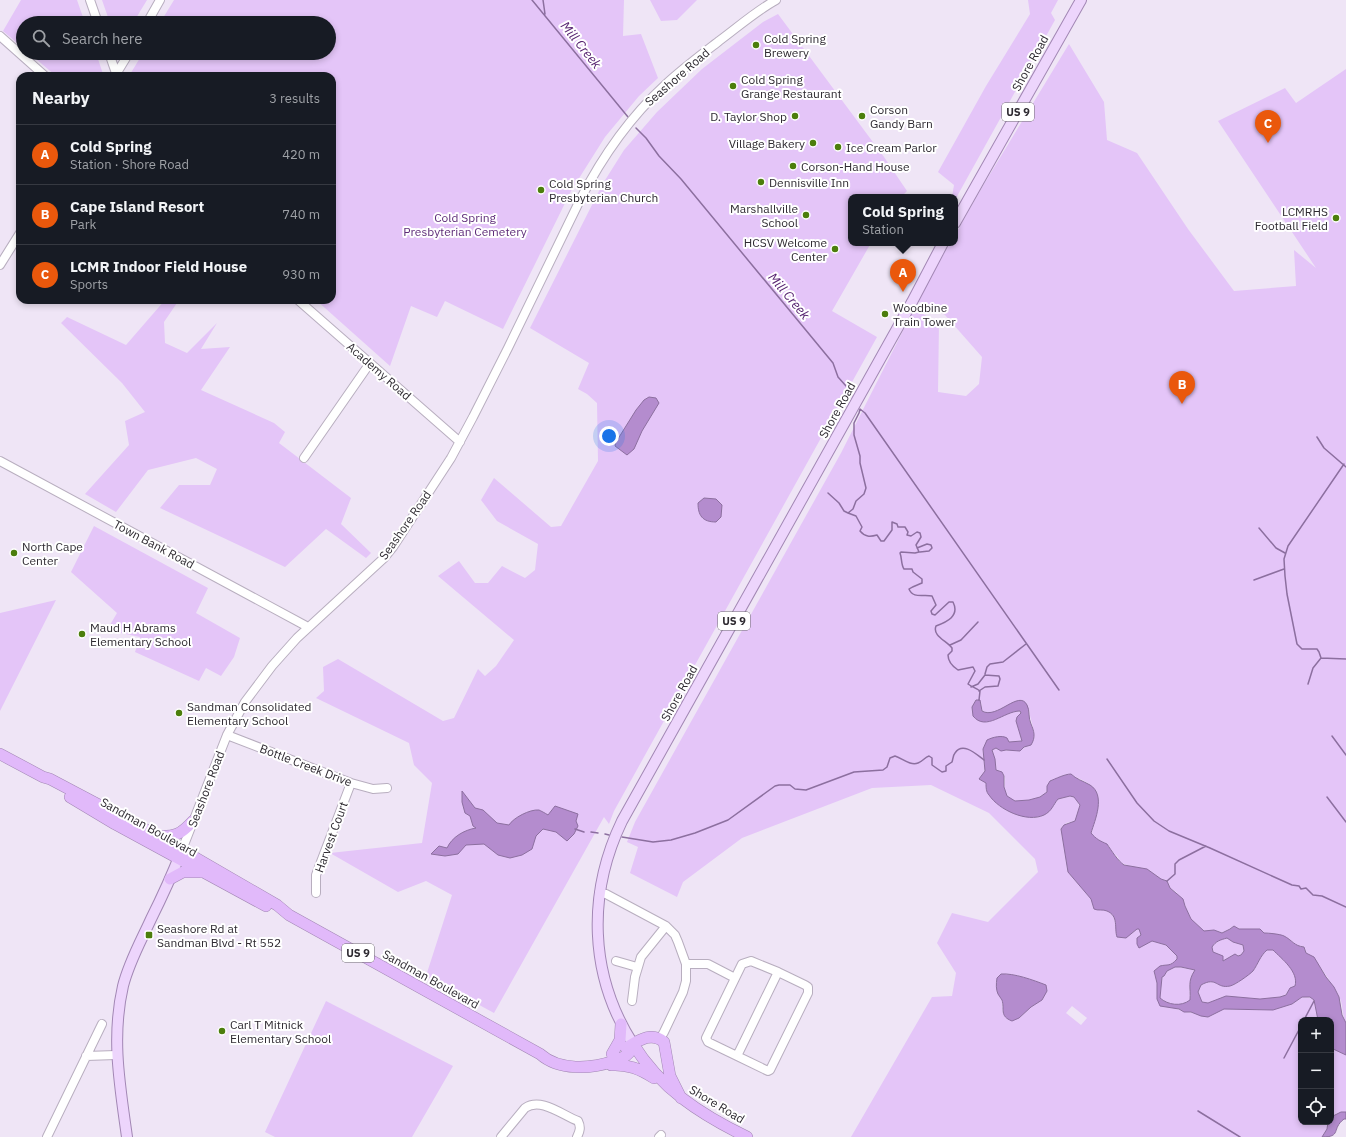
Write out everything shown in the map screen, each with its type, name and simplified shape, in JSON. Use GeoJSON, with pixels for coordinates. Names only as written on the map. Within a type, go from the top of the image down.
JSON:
{"type":"FeatureCollection","features":[{"type":"Feature","properties":{"kind":"highway","name":"Sandman Boulevard"},"geometry":{"type":"LineString","coordinates":[[0,754],[43,778],[50,779],[156,835],[203,872],[274,911],[289,914]]}},
{"type":"Feature","properties":{"kind":"highway","name":"Sandman Boulevard"},"geometry":{"type":"LineString","coordinates":[[43,778],[47,783],[108,820],[180,854],[278,905],[289,914],[540,1054],[546,1059],[565,1065],[585,1067],[598,1066],[626,1056],[631,1051],[633,1044]]}},
{"type":"Feature","properties":{"kind":"highway"},"geometry":{"type":"LineString","coordinates":[[156,835],[177,835],[193,821]]}},
{"type":"Feature","properties":{"kind":"highway"},"geometry":{"type":"LineString","coordinates":[[170,879],[186,872],[203,872]]}},
{"type":"Feature","properties":{"kind":"highway"},"geometry":{"type":"LineString","coordinates":[[612,1054],[620,1040],[621,1024]]}},
{"type":"Feature","properties":{"kind":"highway"},"geometry":{"type":"LineString","coordinates":[[633,1044],[649,1037],[660,1039],[664,1042],[670,1076],[681,1098]]}},
{"type":"Feature","properties":{"kind":"highway","name":"Sandman Boulevard"},"geometry":{"type":"LineString","coordinates":[[540,1054],[567,1059],[595,1059],[612,1054],[633,1044]]}},
{"type":"Feature","properties":{"kind":"highway","name":"Shore Road"},"geometry":{"type":"LineString","coordinates":[[633,1044],[664,1084],[704,1115],[742,1136]]}},
{"type":"Feature","properties":{"kind":"highway"},"geometry":{"type":"LineString","coordinates":[[598,1066],[630,1066],[642,1070],[664,1084]]}},
{"type":"Feature","properties":{"kind":"main road","name":"Shore Road"},"geometry":{"type":"LineString","coordinates":[[958,218],[1081,0]]}},
{"type":"Feature","properties":{"kind":"main road","name":"Shore Road"},"geometry":{"type":"LineString","coordinates":[[633,1044],[621,1024],[610,999],[601,965],[597,930],[600,892],[605,864],[610,850],[622,821],[906,314],[942,246]]}},
{"type":"Feature","properties":{"kind":"main road","name":"Seashore Road"},"geometry":{"type":"LineString","coordinates":[[127,1137],[116,1055],[117,1023],[123,986],[130,965],[180,854]]}},
{"type":"Feature","properties":{"kind":"street"},"geometry":{"type":"LineString","coordinates":[[90,0],[96,16]]}},
{"type":"Feature","properties":{"kind":"street"},"geometry":{"type":"LineString","coordinates":[[151,16],[160,0]]}},
{"type":"Feature","properties":{"kind":"street","name":"Seashore Road"},"geometry":{"type":"LineString","coordinates":[[180,854],[227,735],[245,702],[272,666],[308,627],[384,558],[451,458],[508,348],[583,194],[613,143],[638,112],[665,84],[748,19],[776,0]]}},
{"type":"Feature","properties":{"kind":"street"},"geometry":{"type":"LineString","coordinates":[[0,36],[16,50]]}},
{"type":"Feature","properties":{"kind":"street"},"geometry":{"type":"LineString","coordinates":[[27,60],[40,72]]}},
{"type":"Feature","properties":{"kind":"street"},"geometry":{"type":"LineString","coordinates":[[110,60],[115,72]]}},
{"type":"Feature","properties":{"kind":"street"},"geometry":{"type":"LineString","coordinates":[[118,72],[125,60]]}},
{"type":"Feature","properties":{"kind":"street"},"geometry":{"type":"LineString","coordinates":[[0,265],[16,239]]}},
{"type":"Feature","properties":{"kind":"street","name":"Academy Road"},"geometry":{"type":"LineString","coordinates":[[303,304],[460,442]]}},
{"type":"Feature","properties":{"kind":"street"},"geometry":{"type":"LineString","coordinates":[[304,458],[370,363]]}},
{"type":"Feature","properties":{"kind":"street","name":"Town Bank Road"},"geometry":{"type":"LineString","coordinates":[[0,461],[308,627]]}},
{"type":"Feature","properties":{"kind":"street","name":"Bottle Creek Drive"},"geometry":{"type":"LineString","coordinates":[[227,735],[351,783],[373,789],[387,788]]}},
{"type":"Feature","properties":{"kind":"street","name":"Harvest Court"},"geometry":{"type":"LineString","coordinates":[[316,893],[316,875],[351,783]]}},
{"type":"Feature","properties":{"kind":"street"},"geometry":{"type":"LineString","coordinates":[[600,892],[666,926],[675,935],[686,964],[686,975],[683,992],[660,1039]]}},
{"type":"Feature","properties":{"kind":"street"},"geometry":{"type":"LineString","coordinates":[[632,1001],[637,967],[641,958],[666,926]]}},
{"type":"Feature","properties":{"kind":"street"},"geometry":{"type":"LineString","coordinates":[[616,961],[637,967]]}},
{"type":"Feature","properties":{"kind":"street"},"geometry":{"type":"LineString","coordinates":[[751,961],[778,972],[808,987],[808,993],[768,1072],[708,1042],[706,1038],[742,964],[751,961]]}},
{"type":"Feature","properties":{"kind":"street"},"geometry":{"type":"LineString","coordinates":[[686,964],[708,964],[735,978]]}},
{"type":"Feature","properties":{"kind":"street"},"geometry":{"type":"LineString","coordinates":[[737,1056],[778,972]]}},
{"type":"Feature","properties":{"kind":"street"},"geometry":{"type":"LineString","coordinates":[[47,1137],[102,1024]]}},
{"type":"Feature","properties":{"kind":"street"},"geometry":{"type":"LineString","coordinates":[[86,1056],[116,1055]]}},
{"type":"Feature","properties":{"kind":"street"},"geometry":{"type":"LineString","coordinates":[[501,1137],[525,1108],[533,1104],[543,1105],[580,1119],[580,1130],[577,1137]]}},
{"type":"Feature","properties":{"kind":"green space"},"geometry":{"type":"Polygon","coordinates":[[[21,0],[77,0],[83,16],[16,16],[16,42],[3,31],[21,0]]]}},
{"type":"Feature","properties":{"kind":"green space"},"geometry":{"type":"Polygon","coordinates":[[[102,0],[147,0],[137,16],[108,16],[102,0]]]}},
{"type":"Feature","properties":{"kind":"green space","name":"Cold Spring Presbyterian Cemetery"},"geometry":{"type":"Polygon","coordinates":[[[174,0],[624,0],[623,36],[641,34],[658,78],[639,96],[605,137],[571,191],[503,329],[445,301],[437,317],[411,306],[390,366],[320,304],[336,304],[336,72],[131,72],[139,60],[336,60],[336,16],[164,16],[174,0]]]}},
{"type":"Feature","properties":{"kind":"green space"},"geometry":{"type":"Polygon","coordinates":[[[650,0],[697,0],[677,20],[661,21],[650,0]]]}},
{"type":"Feature","properties":{"kind":"green space"},"geometry":{"type":"Polygon","coordinates":[[[1028,0],[1058,0],[1051,13],[1055,20],[958,195],[952,194],[954,185],[938,172],[986,86],[1030,14],[1028,0]]]}},
{"type":"Feature","properties":{"kind":"green space"},"geometry":{"type":"Polygon","coordinates":[[[778,14],[884,157],[907,191],[904,194],[848,194],[848,246],[869,246],[832,311],[877,337],[614,811],[609,824],[604,817],[494,1013],[426,976],[452,895],[426,881],[398,892],[330,853],[422,843],[432,783],[414,765],[409,743],[316,698],[324,691],[323,667],[338,659],[443,721],[454,718],[478,669],[485,676],[496,666],[514,640],[438,576],[459,561],[475,583],[488,583],[502,566],[525,578],[535,570],[538,544],[497,521],[481,500],[494,478],[551,527],[561,526],[598,461],[597,403],[587,394],[578,389],[589,363],[530,328],[602,185],[624,150],[657,112],[702,69],[763,22],[778,14]]]}},
{"type":"Feature","properties":{"kind":"green space"},"geometry":{"type":"Polygon","coordinates":[[[1069,44],[1104,102],[1107,140],[1137,153],[1188,229],[1234,291],[1296,286],[1294,250],[1316,268],[1218,121],[1285,88],[1296,103],[1346,69],[1346,1023],[1341,1001],[1335,990],[1315,960],[1306,953],[1303,946],[1298,947],[1287,938],[1264,933],[1260,929],[1239,929],[1234,926],[1222,933],[1216,931],[1204,931],[1191,919],[1185,905],[1176,892],[1170,888],[1166,880],[1161,879],[1154,874],[1121,863],[1117,856],[1110,850],[1109,846],[1099,841],[1091,834],[1098,803],[1094,789],[1088,783],[1079,778],[1066,774],[1057,780],[1043,795],[1037,798],[1027,801],[1011,800],[1005,793],[1004,775],[996,770],[992,750],[996,748],[1007,751],[1024,748],[1034,739],[1034,731],[1029,709],[1016,701],[990,714],[982,711],[981,702],[979,700],[976,700],[972,707],[973,716],[1018,711],[1021,713],[1017,717],[1017,723],[1022,741],[1008,742],[983,749],[985,769],[984,773],[979,779],[986,783],[989,795],[1034,818],[1045,814],[1051,809],[1058,799],[1070,796],[1074,797],[1079,806],[1079,812],[1075,821],[1066,823],[1064,839],[1068,872],[1091,899],[1094,909],[1104,910],[1111,913],[1116,927],[1116,934],[1130,935],[1139,929],[1141,935],[1137,938],[1141,947],[1152,941],[1166,945],[1177,956],[1176,961],[1172,964],[1163,965],[1154,974],[1157,980],[1158,1002],[1185,1012],[1211,1015],[1224,1009],[1273,1010],[1292,1004],[1302,997],[1312,998],[1315,1003],[1317,1017],[1298,1017],[1298,1125],[1328,1125],[1322,1137],[851,1137],[932,997],[952,996],[956,973],[937,943],[952,913],[988,922],[1038,872],[1035,859],[989,813],[931,785],[872,788],[742,838],[683,882],[677,897],[630,873],[638,847],[627,842],[635,822],[841,453],[914,309],[939,323],[938,392],[966,396],[979,384],[982,357],[945,315],[917,301],[948,246],[958,246],[958,230],[1069,44]],[[1005,974],[1002,1000],[1003,1014],[1019,1018],[1031,1007],[1042,1000],[1047,991],[1021,978],[1005,974]],[[1072,1006],[1066,1013],[1081,1025],[1087,1018],[1072,1006]]]}},
{"type":"Feature","properties":{"kind":"green space"},"geometry":{"type":"Polygon","coordinates":[[[37,60],[98,60],[102,72],[51,72],[37,60]]]}},
{"type":"Feature","properties":{"kind":"green space"},"geometry":{"type":"Polygon","coordinates":[[[162,304],[176,304],[164,322],[165,343],[187,353],[217,323],[201,349],[230,347],[201,390],[274,423],[285,432],[279,443],[351,498],[341,524],[371,553],[366,558],[326,529],[285,567],[160,508],[179,485],[210,485],[217,469],[196,458],[148,470],[116,512],[85,494],[129,445],[125,421],[145,412],[122,383],[61,323],[67,317],[126,345],[162,304]]]}},
{"type":"Feature","properties":{"kind":"green space"},"geometry":{"type":"Polygon","coordinates":[[[94,526],[208,588],[196,613],[240,638],[234,657],[221,676],[206,668],[199,681],[135,652],[140,637],[107,630],[117,613],[71,572],[94,526]]]}},
{"type":"Feature","properties":{"kind":"green space"},"geometry":{"type":"Polygon","coordinates":[[[56,600],[0,711],[0,613],[56,600]]]}},
{"type":"Feature","properties":{"kind":"green space"},"geometry":{"type":"Polygon","coordinates":[[[1227,938],[1233,942],[1243,945],[1244,951],[1241,955],[1232,956],[1223,961],[1213,952],[1212,947],[1218,941],[1227,938]]]}},
{"type":"Feature","properties":{"kind":"green space"},"geometry":{"type":"Polygon","coordinates":[[[1267,950],[1273,950],[1289,966],[1295,976],[1295,986],[1285,995],[1267,999],[1228,997],[1208,1003],[1202,1002],[1198,992],[1201,985],[1211,982],[1224,986],[1235,984],[1253,971],[1267,950]]]}},
{"type":"Feature","properties":{"kind":"green space"},"geometry":{"type":"Polygon","coordinates":[[[1175,967],[1195,970],[1190,981],[1190,1000],[1183,1004],[1171,1004],[1160,998],[1162,977],[1167,971],[1175,967]]]}},
{"type":"Feature","properties":{"kind":"green space"},"geometry":{"type":"Polygon","coordinates":[[[326,1001],[453,1066],[412,1137],[275,1137],[265,1132],[326,1001]]]}},
{"type":"Feature","properties":{"kind":"green space"},"geometry":{"type":"Polygon","coordinates":[[[1334,1049],[1346,1055],[1346,1112],[1334,1115],[1334,1049]]]}},
{"type":"Feature","properties":{"kind":"shaded area"},"geometry":{"type":"Polygon","coordinates":[[[649,397],[656,398],[659,403],[642,431],[634,449],[627,455],[615,446],[616,442],[636,410],[644,400],[649,397]]]}},
{"type":"Feature","properties":{"kind":"shaded area"},"geometry":{"type":"Polygon","coordinates":[[[704,498],[716,499],[722,505],[721,517],[716,522],[707,521],[700,514],[698,503],[704,498]]]}},
{"type":"Feature","properties":{"kind":"shaded area"},"geometry":{"type":"Polygon","coordinates":[[[976,700],[980,700],[982,711],[988,713],[994,712],[1019,700],[1023,701],[1028,707],[1034,734],[1034,739],[1031,745],[1024,747],[1020,751],[1001,751],[996,748],[992,750],[996,770],[1002,772],[1004,776],[1004,787],[1007,796],[1015,801],[1029,800],[1040,797],[1047,792],[1047,786],[1050,781],[1071,774],[1095,789],[1098,808],[1091,833],[1098,840],[1107,844],[1124,865],[1147,869],[1161,879],[1167,881],[1170,888],[1183,899],[1191,919],[1204,931],[1214,930],[1222,933],[1234,926],[1239,929],[1260,929],[1264,933],[1284,936],[1295,944],[1304,947],[1306,953],[1314,957],[1339,997],[1342,1015],[1346,1023],[1346,1055],[1334,1049],[1334,1017],[1317,1017],[1314,1000],[1310,997],[1302,997],[1292,1004],[1273,1010],[1224,1009],[1208,1017],[1191,1012],[1184,1012],[1179,1009],[1160,1006],[1157,999],[1157,983],[1154,971],[1160,966],[1173,963],[1177,959],[1177,956],[1166,945],[1152,941],[1139,948],[1137,938],[1141,935],[1139,929],[1126,938],[1117,937],[1115,919],[1111,913],[1105,910],[1094,909],[1091,899],[1068,872],[1061,829],[1064,825],[1075,821],[1080,805],[1074,797],[1070,796],[1058,799],[1051,810],[1044,815],[1037,817],[1022,816],[1014,814],[999,806],[989,795],[986,783],[979,779],[985,771],[983,749],[987,740],[995,737],[1005,737],[1009,742],[1022,741],[1016,721],[1017,717],[1021,713],[1020,711],[1008,714],[995,720],[984,722],[973,716],[972,707],[976,700]],[[1227,938],[1218,941],[1212,947],[1213,952],[1223,956],[1223,961],[1235,954],[1238,956],[1241,955],[1244,951],[1243,945],[1233,942],[1227,938]],[[1267,950],[1253,971],[1235,984],[1230,986],[1222,986],[1214,982],[1210,982],[1201,985],[1198,992],[1202,1002],[1208,1003],[1226,996],[1260,999],[1286,995],[1290,988],[1295,986],[1295,976],[1289,966],[1273,950],[1267,950]],[[1175,967],[1167,971],[1162,977],[1160,998],[1171,1004],[1183,1004],[1190,1000],[1190,981],[1195,970],[1175,967]]]}},
{"type":"Feature","properties":{"kind":"shaded area"},"geometry":{"type":"Polygon","coordinates":[[[462,791],[475,808],[483,810],[497,823],[509,825],[522,814],[535,810],[539,810],[548,815],[555,806],[578,814],[576,821],[578,826],[574,834],[567,841],[556,832],[543,829],[536,836],[532,849],[522,855],[510,858],[498,855],[484,844],[466,845],[458,854],[445,856],[431,854],[439,846],[447,848],[449,844],[459,835],[467,830],[476,828],[473,826],[470,816],[465,813],[462,802],[462,791]]]}},
{"type":"Feature","properties":{"kind":"shaded area"},"geometry":{"type":"Polygon","coordinates":[[[1001,974],[1018,976],[1041,983],[1046,985],[1047,991],[1042,1000],[1031,1007],[1019,1018],[1012,1021],[1004,1015],[1003,1003],[997,991],[997,978],[1001,974]]]}},
{"type":"Feature","properties":{"kind":"shaded area"},"geometry":{"type":"Polygon","coordinates":[[[1341,1112],[1346,1112],[1346,1119],[1340,1123],[1332,1136],[1322,1137],[1328,1125],[1334,1125],[1334,1116],[1341,1112]]]}},
{"type":"Feature","properties":{"kind":"waterway","name":"Mill Creek"},"geometry":{"type":"LineString","coordinates":[[532,0],[628,117]]}},
{"type":"Feature","properties":{"kind":"waterway","name":"Mill Creek"},"geometry":{"type":"LineString","coordinates":[[543,0],[545,14]]}},
{"type":"Feature","properties":{"kind":"waterway","name":"Mill Creek"},"geometry":{"type":"LineString","coordinates":[[636,128],[646,138],[659,156],[681,179],[833,363],[838,377],[846,386]]}},
{"type":"Feature","properties":{"kind":"waterway","name":"Mill Creek"},"geometry":{"type":"LineString","coordinates":[[850,392],[852,396]]}},
{"type":"Feature","properties":{"kind":"waterway","name":"Mill Creek"},"geometry":{"type":"LineString","coordinates":[[979,700],[980,691],[968,684],[975,671],[973,667],[958,670],[954,667],[948,657],[952,651],[952,648],[938,636],[935,630],[936,626],[944,623],[954,615],[955,607],[953,602],[949,602],[935,615],[932,614],[931,611],[936,605],[932,596],[916,595],[909,589],[922,583],[922,579],[913,572],[912,569],[904,569],[902,566],[900,553],[919,552],[916,545],[921,537],[920,533],[917,532],[911,536],[907,535],[908,532],[905,527],[898,527],[897,524],[892,522],[892,530],[884,541],[881,541],[877,535],[868,536],[862,533],[860,531],[862,527],[856,516],[848,513],[853,509],[856,501],[864,494],[866,488],[860,463],[860,456],[854,435],[854,423],[860,409],[865,413],[1059,690]]}},
{"type":"Feature","properties":{"kind":"waterway"},"geometry":{"type":"LineString","coordinates":[[1317,437],[1324,448],[1346,467]]}},
{"type":"Feature","properties":{"kind":"waterway"},"geometry":{"type":"LineString","coordinates":[[1321,658],[1317,649],[1302,649],[1297,644],[1287,594],[1284,559],[1288,546],[1344,464]]}},
{"type":"Feature","properties":{"kind":"waterway"},"geometry":{"type":"LineString","coordinates":[[828,493],[839,503],[844,511],[848,513]]}},
{"type":"Feature","properties":{"kind":"waterway"},"geometry":{"type":"LineString","coordinates":[[1259,528],[1276,548],[1285,553]]}},
{"type":"Feature","properties":{"kind":"waterway","name":"Mill Creek"},"geometry":{"type":"LineString","coordinates":[[917,548],[927,544],[931,545],[932,548],[929,551],[920,552]]}},
{"type":"Feature","properties":{"kind":"waterway"},"geometry":{"type":"LineString","coordinates":[[1254,580],[1284,569]]}},
{"type":"Feature","properties":{"kind":"waterway"},"geometry":{"type":"LineString","coordinates":[[950,645],[961,640],[978,622]]}},
{"type":"Feature","properties":{"kind":"waterway"},"geometry":{"type":"LineString","coordinates":[[985,674],[987,667],[990,664],[1003,662],[1026,644]]}},
{"type":"Feature","properties":{"kind":"waterway"},"geometry":{"type":"LineString","coordinates":[[1308,684],[1313,668],[1321,658],[1346,659]]}},
{"type":"Feature","properties":{"kind":"waterway","name":"Mill Creek"},"geometry":{"type":"LineString","coordinates":[[971,687],[978,684],[985,675],[999,676],[1000,679],[998,686],[985,687],[979,691]]}},
{"type":"Feature","properties":{"kind":"waterway"},"geometry":{"type":"LineString","coordinates":[[1332,736],[1346,755]]}},
{"type":"Feature","properties":{"kind":"waterway"},"geometry":{"type":"LineString","coordinates":[[622,837],[653,842],[671,840],[695,833],[728,820],[775,786],[790,785],[795,789],[806,790],[854,772],[883,770],[887,767],[890,758],[895,756],[909,763],[915,764],[929,756],[932,758],[932,765],[942,772],[946,771],[946,766],[952,762],[954,754],[962,748],[974,752],[984,760]]}},
{"type":"Feature","properties":{"kind":"waterway"},"geometry":{"type":"LineString","coordinates":[[1107,759],[1137,803],[1154,821],[1169,831],[1292,885],[1299,886],[1301,889],[1306,888],[1313,895],[1322,896],[1346,907]]}},
{"type":"Feature","properties":{"kind":"waterway"},"geometry":{"type":"LineString","coordinates":[[1327,797],[1346,822]]}},
{"type":"Feature","properties":{"kind":"waterway"},"geometry":{"type":"LineString","coordinates":[[575,829],[584,832]]}},
{"type":"Feature","properties":{"kind":"waterway"},"geometry":{"type":"LineString","coordinates":[[591,832],[598,833]]}},
{"type":"Feature","properties":{"kind":"waterway"},"geometry":{"type":"LineString","coordinates":[[605,834],[609,835]]}},
{"type":"Feature","properties":{"kind":"waterway"},"geometry":{"type":"LineString","coordinates":[[1167,881],[1175,874],[1175,864],[1179,860],[1206,846]]}},
{"type":"Feature","properties":{"kind":"waterway"},"geometry":{"type":"LineString","coordinates":[[1306,1017],[1314,1001]]}},
{"type":"Feature","properties":{"kind":"waterway"},"geometry":{"type":"LineString","coordinates":[[1284,1058],[1298,1032]]}},
{"type":"Feature","properties":{"kind":"waterway"},"geometry":{"type":"LineString","coordinates":[[1198,1111],[1240,1137]]}},
{"type":"Feature","properties":{"kind":"place","name":"Cold Spring Brewery"},"geometry":{"type":"Point","coordinates":[756,45]}},
{"type":"Feature","properties":{"kind":"place","name":"Cold Spring Grange Restaurant"},"geometry":{"type":"Point","coordinates":[733,86]}},
{"type":"Feature","properties":{"kind":"place","name":"D. Taylor Shop"},"geometry":{"type":"Point","coordinates":[795,116]}},
{"type":"Feature","properties":{"kind":"place","name":"Corson Gandy Barn"},"geometry":{"type":"Point","coordinates":[862,116]}},
{"type":"Feature","properties":{"kind":"place","name":"Village Bakery"},"geometry":{"type":"Point","coordinates":[813,143]}},
{"type":"Feature","properties":{"kind":"place","name":"LCMR Indoor Field House"},"geometry":{"type":"Point","coordinates":[1268,143]}},
{"type":"Feature","properties":{"kind":"place","name":"Ice Cream Parlor"},"geometry":{"type":"Point","coordinates":[838,147]}},
{"type":"Feature","properties":{"kind":"place","name":"Corson-Hand House"},"geometry":{"type":"Point","coordinates":[793,166]}},
{"type":"Feature","properties":{"kind":"place","name":"Dennisville Inn"},"geometry":{"type":"Point","coordinates":[761,182]}},
{"type":"Feature","properties":{"kind":"place","name":"Cold Spring Presbyterian Church"},"geometry":{"type":"Point","coordinates":[541,190]}},
{"type":"Feature","properties":{"kind":"place","name":"Marshallville School"},"geometry":{"type":"Point","coordinates":[806,215]}},
{"type":"Feature","properties":{"kind":"place","name":"LCMRHS Football Field"},"geometry":{"type":"Point","coordinates":[1336,218]}},
{"type":"Feature","properties":{"kind":"place","name":"HCSV Welcome Center"},"geometry":{"type":"Point","coordinates":[835,249]}},
{"type":"Feature","properties":{"kind":"place","name":"Cold Spring"},"geometry":{"type":"Point","coordinates":[903,292]}},
{"type":"Feature","properties":{"kind":"place","name":"Woodbine Train Tower"},"geometry":{"type":"Point","coordinates":[885,314]}},
{"type":"Feature","properties":{"kind":"place","name":"Cape Island Resort"},"geometry":{"type":"Point","coordinates":[1182,404]}},
{"type":"Feature","properties":{"kind":"place","name":"North Cape Center"},"geometry":{"type":"Point","coordinates":[14,553]}},
{"type":"Feature","properties":{"kind":"place","name":"Maud H Abrams Elementary School"},"geometry":{"type":"Point","coordinates":[82,634]}},
{"type":"Feature","properties":{"kind":"place","name":"Sandman Consolidated Elementary School"},"geometry":{"type":"Point","coordinates":[179,713]}},
{"type":"Feature","properties":{"kind":"place","name":"Seashore Rd at Sandman Blvd - Rt 552"},"geometry":{"type":"Point","coordinates":[149,935]}},
{"type":"Feature","properties":{"kind":"place","name":"Carl T Mitnick Elementary School"},"geometry":{"type":"Point","coordinates":[222,1031]}}]}
